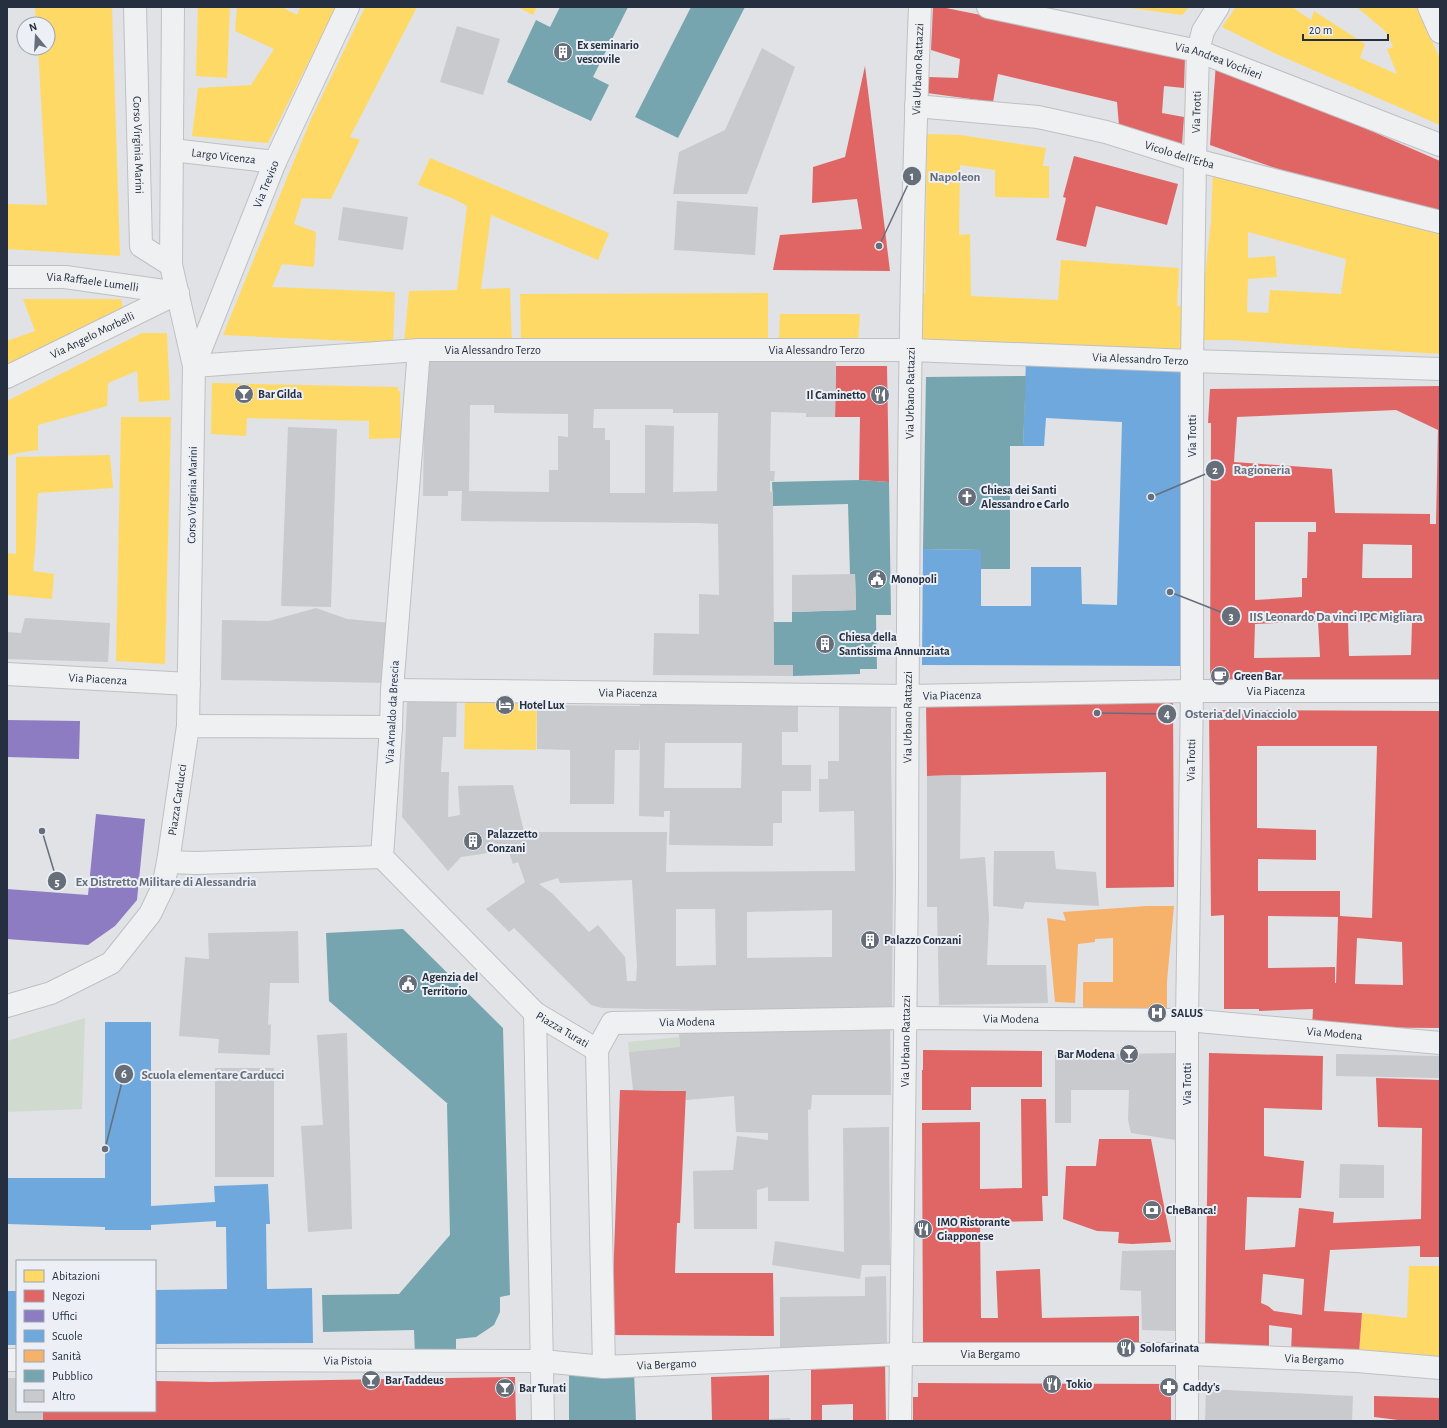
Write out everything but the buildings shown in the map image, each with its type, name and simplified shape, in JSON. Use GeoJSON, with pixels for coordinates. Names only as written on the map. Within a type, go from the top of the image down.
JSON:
{"type":"FeatureCollection","features":[{"type":"Feature","properties":{"kind":"street","name":"Corso Virginia Marini"},"geometry":{"type":"LineString","coordinates":[[135,7],[141,246],[171,265]]}},
{"type":"Feature","properties":{"kind":"street","name":"Corso Virginia Marini"},"geometry":{"type":"LineString","coordinates":[[173,7],[171,265],[194,366],[188,726]]}},
{"type":"Feature","properties":{"kind":"street","name":"Via Treviso"},"geometry":{"type":"LineString","coordinates":[[194,366],[275,162],[348,7]]}},
{"type":"Feature","properties":{"kind":"street","name":"Via Urbano Rattazzi"},"geometry":{"type":"LineString","coordinates":[[900,1421],[906,1018],[911,350],[916,106],[920,7]]}},
{"type":"Feature","properties":{"kind":"street","name":"Via Andrea Vochieri"},"geometry":{"type":"LineString","coordinates":[[988,7],[1198,51],[1440,145]]}},
{"type":"Feature","properties":{"kind":"street","name":"Via Trotti"},"geometry":{"type":"LineString","coordinates":[[1187,1421],[1187,1020],[1192,691],[1192,361],[1195,160],[1198,51],[1204,31],[1218,7]]}},
{"type":"Feature","properties":{"kind":"street"},"geometry":{"type":"LineString","coordinates":[[1429,7],[1440,32]]}},
{"type":"Feature","properties":{"kind":"street","name":"Vicolo dell'Erba"},"geometry":{"type":"LineString","coordinates":[[916,106],[1038,117],[1106,132],[1195,160],[1440,222]]}},
{"type":"Feature","properties":{"kind":"street","name":"Largo Vicenza"},"geometry":{"type":"LineString","coordinates":[[172,150],[275,162]]}},
{"type":"Feature","properties":{"kind":"street","name":"Via Raffaele Lumelli"},"geometry":{"type":"LineString","coordinates":[[7,277],[65,277],[178,293]]}},
{"type":"Feature","properties":{"kind":"street","name":"Via Angelo Morbelli"},"geometry":{"type":"LineString","coordinates":[[7,377],[178,293]]}},
{"type":"Feature","properties":{"kind":"street","name":"Via Alessandro Terzo"},"geometry":{"type":"LineString","coordinates":[[194,366],[419,350],[911,350],[1440,369]]}},
{"type":"Feature","properties":{"kind":"street","name":"Via Arnaldo da Brescia"},"geometry":{"type":"LineString","coordinates":[[382,857],[391,727],[392,690],[419,350]]}},
{"type":"Feature","properties":{"kind":"street","name":"Via Piacenza"},"geometry":{"type":"LineString","coordinates":[[7,674],[189,684]]}},
{"type":"Feature","properties":{"kind":"street","name":"Via Piacenza"},"geometry":{"type":"LineString","coordinates":[[392,690],[908,696],[1192,691],[1440,691]]}},
{"type":"Feature","properties":{"kind":"street"},"geometry":{"type":"LineString","coordinates":[[188,726],[391,727]]}},
{"type":"Feature","properties":{"kind":"street","name":"Piazza Carducci"},"geometry":{"type":"LineString","coordinates":[[7,1006],[51,993],[111,963],[150,914],[163,887],[188,726]]}},
{"type":"Feature","properties":{"kind":"street"},"geometry":{"type":"LineString","coordinates":[[168,862],[195,863],[382,857],[535,1013]]}},
{"type":"Feature","properties":{"kind":"street","name":"Piazza Turati"},"geometry":{"type":"LineString","coordinates":[[535,1013],[597,1050],[604,1367]]}},
{"type":"Feature","properties":{"kind":"street","name":"Piazza Turati"},"geometry":{"type":"LineString","coordinates":[[535,1013],[543,1421]]}},
{"type":"Feature","properties":{"kind":"street","name":"Via Modena"},"geometry":{"type":"LineString","coordinates":[[597,1050],[612,1023],[906,1018],[1187,1020],[1440,1043]]}},
{"type":"Feature","properties":{"kind":"street","name":"Via Bergamo"},"geometry":{"type":"LineString","coordinates":[[542,1361],[604,1367],[901,1354],[1188,1354],[1357,1361],[1440,1368]]}},
{"type":"Feature","properties":{"kind":"street","name":"Via Pistoia"},"geometry":{"type":"LineString","coordinates":[[156,1360],[542,1361]]}},
{"type":"Feature","properties":{"kind":"shaded area"},"geometry":{"type":"Polygon","coordinates":[[[85,1018],[82,1109],[7,1112],[7,1041],[85,1018]]]}},
{"type":"Feature","properties":{"kind":"shaded area"},"geometry":{"type":"Polygon","coordinates":[[[679,1037],[680,1047],[629,1052],[628,1042],[679,1037]]]}},
{"type":"Feature","properties":{"kind":"place","name":"Ex seminario vescovile"},"geometry":{"type":"Point","coordinates":[563,52]}},
{"type":"Feature","properties":{"kind":"place","name":"Napoleon"},"geometry":{"type":"Point","coordinates":[879,246]}},
{"type":"Feature","properties":{"kind":"place","name":"Bar Gilda"},"geometry":{"type":"Point","coordinates":[244,394]}},
{"type":"Feature","properties":{"kind":"place","name":"Il Caminetto"},"geometry":{"type":"Point","coordinates":[880,395]}},
{"type":"Feature","properties":{"kind":"place","name":"Chiesa dei Santi Alessandro e Carlo"},"geometry":{"type":"Point","coordinates":[967,497]}},
{"type":"Feature","properties":{"kind":"place","name":"Ragioneria"},"geometry":{"type":"Point","coordinates":[1151,497]}},
{"type":"Feature","properties":{"kind":"place","name":"Monopoli"},"geometry":{"type":"Point","coordinates":[877,579]}},
{"type":"Feature","properties":{"kind":"place","name":"IIS Leonardo Da vinci IPC Migliara"},"geometry":{"type":"Point","coordinates":[1170,592]}},
{"type":"Feature","properties":{"kind":"place","name":"Chiesa della Santissima Annunziata"},"geometry":{"type":"Point","coordinates":[825,644]}},
{"type":"Feature","properties":{"kind":"place","name":"Green Bar"},"geometry":{"type":"Point","coordinates":[1220,676]}},
{"type":"Feature","properties":{"kind":"place","name":"Hotel Lux"},"geometry":{"type":"Point","coordinates":[505,705]}},
{"type":"Feature","properties":{"kind":"place","name":"Osteria del Vinacciolo"},"geometry":{"type":"Point","coordinates":[1097,713]}},
{"type":"Feature","properties":{"kind":"place","name":"Ex Distretto Militare di Alessandria"},"geometry":{"type":"Point","coordinates":[42,831]}},
{"type":"Feature","properties":{"kind":"place","name":"Palazzetto Conzani"},"geometry":{"type":"Point","coordinates":[473,841]}},
{"type":"Feature","properties":{"kind":"place","name":"Palazzo Conzani"},"geometry":{"type":"Point","coordinates":[870,940]}},
{"type":"Feature","properties":{"kind":"place","name":"Agenzia del Territorio"},"geometry":{"type":"Point","coordinates":[408,984]}},
{"type":"Feature","properties":{"kind":"place","name":"SALUS"},"geometry":{"type":"Point","coordinates":[1157,1013]}},
{"type":"Feature","properties":{"kind":"place","name":"Bar Modena"},"geometry":{"type":"Point","coordinates":[1129,1054]}},
{"type":"Feature","properties":{"kind":"place","name":"Scuola elementare Carducci"},"geometry":{"type":"Point","coordinates":[105,1149]}},
{"type":"Feature","properties":{"kind":"place","name":"CheBanca!"},"geometry":{"type":"Point","coordinates":[1152,1210]}},
{"type":"Feature","properties":{"kind":"place","name":"IMO Ristorante Giapponese"},"geometry":{"type":"Point","coordinates":[923,1229]}},
{"type":"Feature","properties":{"kind":"place","name":"Solofarinata"},"geometry":{"type":"Point","coordinates":[1126,1348]}},
{"type":"Feature","properties":{"kind":"place","name":"Bar Taddeus"},"geometry":{"type":"Point","coordinates":[371,1380]}},
{"type":"Feature","properties":{"kind":"place","name":"Tokio"},"geometry":{"type":"Point","coordinates":[1052,1384]}},
{"type":"Feature","properties":{"kind":"place","name":"Caddy's"},"geometry":{"type":"Point","coordinates":[1169,1387]}},
{"type":"Feature","properties":{"kind":"place","name":"Bar Turati"},"geometry":{"type":"Point","coordinates":[505,1388]}}]}
